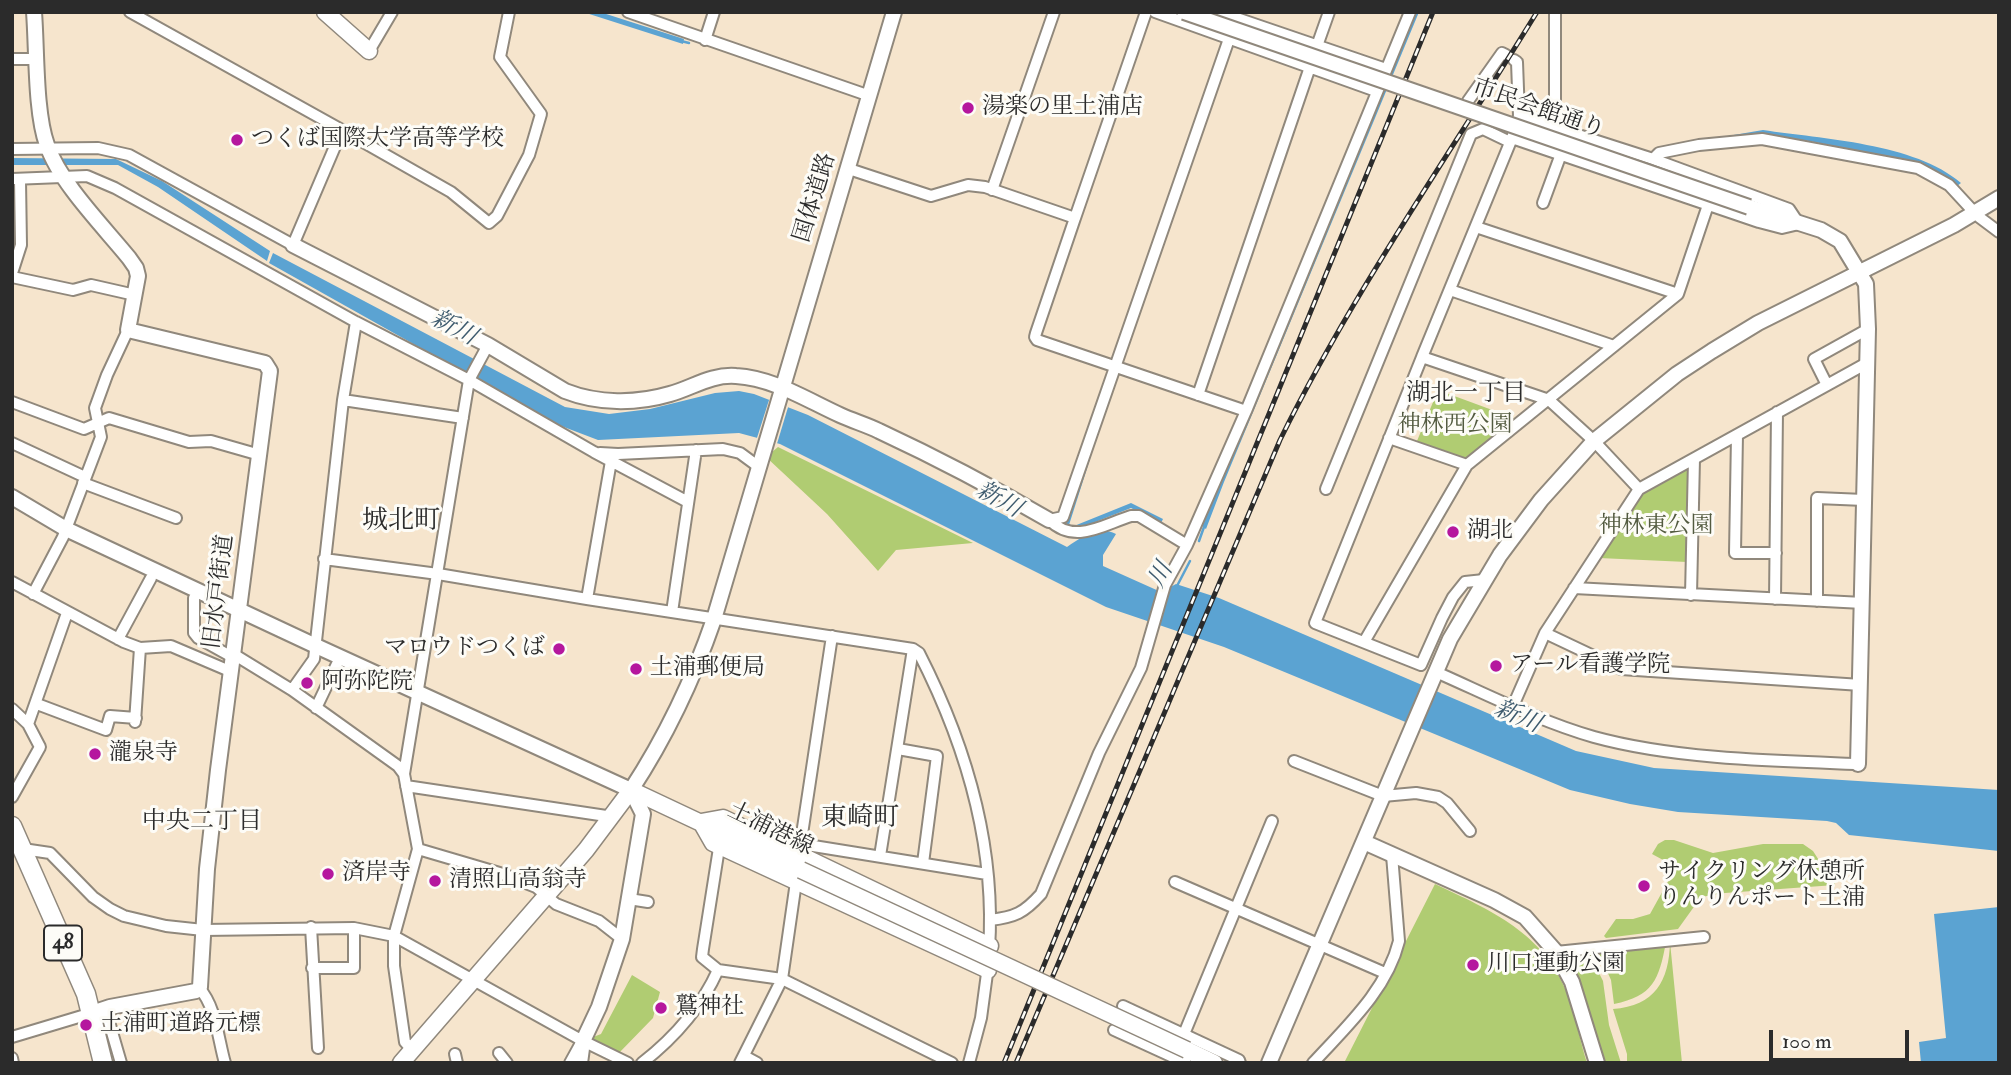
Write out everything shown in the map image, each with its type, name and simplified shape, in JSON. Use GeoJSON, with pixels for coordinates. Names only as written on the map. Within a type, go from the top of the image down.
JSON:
{"type":"FeatureCollection","features":[{"type":"Feature","properties":{"kind":"main road"},"geometry":{"type":"LineString","coordinates":[[326,12],[369,51]]}},
{"type":"Feature","properties":{"kind":"main road"},"geometry":{"type":"LineString","coordinates":[[406,1058],[547,897],[613,817],[631,790]]}},
{"type":"Feature","properties":{"kind":"main road","name":"土浦港線"},"geometry":{"type":"LineString","coordinates":[[631,790],[799,862],[1181,1054],[1214,1063]]}},
{"type":"Feature","properties":{"kind":"main road","name":"48"},"geometry":{"type":"LineString","coordinates":[[16,838],[86,994],[98,1011],[103,1063]]}},
{"type":"Feature","properties":{"kind":"main road"},"geometry":{"type":"LineString","coordinates":[[799,862],[990,946]]}},
{"type":"Feature","properties":{"kind":"main road"},"geometry":{"type":"LineString","coordinates":[[799,862],[988,970]]}},
{"type":"Feature","properties":{"kind":"street"},"geometry":{"type":"LineString","coordinates":[[33,594],[50,566],[101,437],[95,408],[128,330],[138,276],[136,268],[62,174],[50,152],[42,119],[34,12]]}},
{"type":"Feature","properties":{"kind":"street"},"geometry":{"type":"LineString","coordinates":[[130,12],[451,192],[489,223],[497,216],[529,155],[541,114],[500,57],[509,12]]}},
{"type":"Feature","properties":{"kind":"street"},"geometry":{"type":"LineString","coordinates":[[369,51],[392,12]]}},
{"type":"Feature","properties":{"kind":"street"},"geometry":{"type":"LineString","coordinates":[[628,12],[870,96]]}},
{"type":"Feature","properties":{"kind":"street"},"geometry":{"type":"LineString","coordinates":[[705,40],[714,12]]}},
{"type":"Feature","properties":{"kind":"street","name":"国体道路"},"geometry":{"type":"LineString","coordinates":[[631,790],[655,754],[678,711],[715,619],[894,12]]}},
{"type":"Feature","properties":{"kind":"street"},"geometry":{"type":"LineString","coordinates":[[992,190],[1054,12]]}},
{"type":"Feature","properties":{"kind":"street"},"geometry":{"type":"LineString","coordinates":[[1146,12],[1035,337],[1037,340],[1245,411]]}},
{"type":"Feature","properties":{"kind":"street"},"geometry":{"type":"LineString","coordinates":[[1155,12],[1376,91]]}},
{"type":"Feature","properties":{"kind":"street","name":"市民会館通り"},"geometry":{"type":"LineString","coordinates":[[1184,12],[1833,235],[1846,248],[1867,292],[1868,329],[1858,764]]}},
{"type":"Feature","properties":{"kind":"street"},"geometry":{"type":"LineString","coordinates":[[1219,12],[1386,69]]}},
{"type":"Feature","properties":{"kind":"street"},"geometry":{"type":"LineString","coordinates":[[1317,46],[1329,12]]}},
{"type":"Feature","properties":{"kind":"street"},"geometry":{"type":"LineString","coordinates":[[990,920],[1017,916],[1041,894],[1100,752],[1141,668],[1165,585],[1187,545],[1245,411],[1410,12]]}},
{"type":"Feature","properties":{"kind":"street"},"geometry":{"type":"LineString","coordinates":[[1555,12],[1555,128]]}},
{"type":"Feature","properties":{"kind":"street"},"geometry":{"type":"LineString","coordinates":[[1049,520],[1063,517],[1229,39]]}},
{"type":"Feature","properties":{"kind":"street"},"geometry":{"type":"LineString","coordinates":[[1468,101],[1502,53],[1517,62],[1519,116],[1511,140],[1315,623],[1421,664],[1453,597],[1465,582],[1484,580]]}},
{"type":"Feature","properties":{"kind":"street"},"geometry":{"type":"LineString","coordinates":[[12,59],[38,59]]}},
{"type":"Feature","properties":{"kind":"street"},"geometry":{"type":"LineString","coordinates":[[1198,395],[1310,68]]}},
{"type":"Feature","properties":{"kind":"street"},"geometry":{"type":"LineString","coordinates":[[1326,489],[1471,134],[1483,129],[1782,228],[1799,224],[1789,209],[1653,159],[1519,116]]}},
{"type":"Feature","properties":{"kind":"street"},"geometry":{"type":"LineString","coordinates":[[293,245],[342,130]]}},
{"type":"Feature","properties":{"kind":"street"},"geometry":{"type":"LineString","coordinates":[[1653,159],[1659,153],[1699,145],[1762,139],[1918,168],[1948,185],[1976,214],[1999,232]]}},
{"type":"Feature","properties":{"kind":"street"},"geometry":{"type":"LineString","coordinates":[[12,149],[50,152],[97,148],[129,155],[485,351],[565,391],[593,400],[621,401],[670,394],[700,381],[733,375],[888,435],[1049,520],[1056,527],[1077,534],[1131,516],[1139,516],[1187,545]]}},
{"type":"Feature","properties":{"kind":"street"},"geometry":{"type":"LineString","coordinates":[[1543,203],[1561,154]]}},
{"type":"Feature","properties":{"kind":"street"},"geometry":{"type":"LineString","coordinates":[[849,169],[931,196],[968,185],[992,190],[1075,218]]}},
{"type":"Feature","properties":{"kind":"street"},"geometry":{"type":"LineString","coordinates":[[135,295],[91,285],[73,290],[12,275],[20,245],[16,179],[62,174],[87,176],[115,188],[688,502]]}},
{"type":"Feature","properties":{"kind":"street"},"geometry":{"type":"LineString","coordinates":[[1269,1063],[1450,639],[1484,580],[1541,500],[1594,441],[1677,374],[1758,323],[1976,214],[1999,198]]}},
{"type":"Feature","properties":{"kind":"street"},"geometry":{"type":"LineString","coordinates":[[1364,642],[1466,465],[1678,294],[1708,205]]}},
{"type":"Feature","properties":{"kind":"street"},"geometry":{"type":"LineString","coordinates":[[1976,214],[1999,208]]}},
{"type":"Feature","properties":{"kind":"street"},"geometry":{"type":"LineString","coordinates":[[1476,227],[1678,294]]}},
{"type":"Feature","properties":{"kind":"street"},"geometry":{"type":"LineString","coordinates":[[1450,290],[1614,346]]}},
{"type":"Feature","properties":{"kind":"street"},"geometry":{"type":"LineString","coordinates":[[292,690],[314,659],[324,559],[356,321]]}},
{"type":"Feature","properties":{"kind":"street"},"geometry":{"type":"LineString","coordinates":[[1827,385],[1814,359],[1868,329]]}},
{"type":"Feature","properties":{"kind":"street","name":"旧水戸街道"},"geometry":{"type":"LineString","coordinates":[[128,330],[267,364],[270,371],[215,794],[199,988]]}},
{"type":"Feature","properties":{"kind":"street"},"geometry":{"type":"LineString","coordinates":[[405,780],[416,691],[469,380],[485,351]]}},
{"type":"Feature","properties":{"kind":"street"},"geometry":{"type":"LineString","coordinates":[[1422,357],[1549,400],[1594,441],[1639,489]]}},
{"type":"Feature","properties":{"kind":"street"},"geometry":{"type":"LineString","coordinates":[[1513,706],[1545,633],[1639,489],[1867,363]]}},
{"type":"Feature","properties":{"kind":"street"},"geometry":{"type":"LineString","coordinates":[[344,400],[463,418]]}},
{"type":"Feature","properties":{"kind":"street"},"geometry":{"type":"LineString","coordinates":[[12,402],[83,429],[109,418],[189,442],[211,441],[260,455]]}},
{"type":"Feature","properties":{"kind":"street"},"geometry":{"type":"LineString","coordinates":[[1775,599],[1777,412]]}},
{"type":"Feature","properties":{"kind":"street"},"geometry":{"type":"LineString","coordinates":[[1737,435],[1735,553],[1776,553]]}},
{"type":"Feature","properties":{"kind":"street"},"geometry":{"type":"LineString","coordinates":[[1390,438],[1466,465]]}},
{"type":"Feature","properties":{"kind":"street"},"geometry":{"type":"LineString","coordinates":[[12,443],[84,480],[176,518]]}},
{"type":"Feature","properties":{"kind":"street"},"geometry":{"type":"LineString","coordinates":[[672,612],[696,450]]}},
{"type":"Feature","properties":{"kind":"street"},"geometry":{"type":"LineString","coordinates":[[594,452],[618,454],[733,450],[759,467]]}},
{"type":"Feature","properties":{"kind":"street"},"geometry":{"type":"LineString","coordinates":[[1691,595],[1694,459]]}},
{"type":"Feature","properties":{"kind":"street"},"geometry":{"type":"LineString","coordinates":[[587,599],[611,461]]}},
{"type":"Feature","properties":{"kind":"street"},"geometry":{"type":"LineString","coordinates":[[12,497],[66,528],[631,790],[643,814],[622,939],[599,1007],[570,1063]]}},
{"type":"Feature","properties":{"kind":"street"},"geometry":{"type":"LineString","coordinates":[[1817,601],[1817,498],[1864,500]]}},
{"type":"Feature","properties":{"kind":"street"},"geometry":{"type":"LineString","coordinates":[[324,559],[438,574],[832,636],[913,649],[919,653],[942,700],[964,757],[979,812],[987,874],[990,920],[988,970],[981,1018],[968,1063]]}},
{"type":"Feature","properties":{"kind":"street"},"geometry":{"type":"LineString","coordinates":[[118,639],[151,578]]}},
{"type":"Feature","properties":{"kind":"street"},"geometry":{"type":"LineString","coordinates":[[12,582],[67,613],[140,648],[171,646],[234,662]]}},
{"type":"Feature","properties":{"kind":"street"},"geometry":{"type":"LineString","coordinates":[[1574,588],[1863,603]]}},
{"type":"Feature","properties":{"kind":"street"},"geometry":{"type":"LineString","coordinates":[[194,598],[194,633],[198,638],[234,662],[292,690],[398,766],[405,780],[418,849],[394,936],[394,966],[406,1058]]}},
{"type":"Feature","properties":{"kind":"street"},"geometry":{"type":"LineString","coordinates":[[28,724],[67,613]]}},
{"type":"Feature","properties":{"kind":"street"},"geometry":{"type":"LineString","coordinates":[[1545,633],[1621,669],[1861,685]]}},
{"type":"Feature","properties":{"kind":"street"},"geometry":{"type":"LineString","coordinates":[[757,1063],[742,1059],[782,979],[832,636]]}},
{"type":"Feature","properties":{"kind":"street"},"geometry":{"type":"LineString","coordinates":[[37,704],[106,730],[110,716],[136,721],[140,648]]}},
{"type":"Feature","properties":{"kind":"street"},"geometry":{"type":"LineString","coordinates":[[880,856],[913,649]]}},
{"type":"Feature","properties":{"kind":"street"},"geometry":{"type":"LineString","coordinates":[[316,708],[337,664]]}},
{"type":"Feature","properties":{"kind":"street"},"geometry":{"type":"LineString","coordinates":[[1434,676],[1591,736],[1637,747],[1858,764]]}},
{"type":"Feature","properties":{"kind":"street"},"geometry":{"type":"LineString","coordinates":[[12,709],[28,724],[40,747],[12,797]]}},
{"type":"Feature","properties":{"kind":"street"},"geometry":{"type":"LineString","coordinates":[[898,749],[937,756],[923,863]]}},
{"type":"Feature","properties":{"kind":"street"},"geometry":{"type":"LineString","coordinates":[[1294,761],[1383,796],[1416,793],[1438,797],[1447,803],[1470,831]]}},
{"type":"Feature","properties":{"kind":"street"},"geometry":{"type":"LineString","coordinates":[[405,780],[613,817]]}},
{"type":"Feature","properties":{"kind":"street"},"geometry":{"type":"LineString","coordinates":[[1181,1054],[1235,908],[1272,821]]}},
{"type":"Feature","properties":{"kind":"street"},"geometry":{"type":"LineString","coordinates":[[16,838],[50,853],[93,897],[124,916],[166,926],[203,930],[354,928],[394,936],[583,1041],[628,1063]]}},
{"type":"Feature","properties":{"kind":"street"},"geometry":{"type":"LineString","coordinates":[[1364,842],[1494,900],[1546,932],[1572,982],[1597,1063]]}},
{"type":"Feature","properties":{"kind":"street"},"geometry":{"type":"LineString","coordinates":[[719,848],[702,957],[718,970],[782,979],[952,1063]]}},
{"type":"Feature","properties":{"kind":"street"},"geometry":{"type":"LineString","coordinates":[[418,849],[503,874],[536,887],[547,897],[570,910],[599,921],[622,939]]}},
{"type":"Feature","properties":{"kind":"street"},"geometry":{"type":"LineString","coordinates":[[1313,1063],[1363,1009],[1396,953],[1399,941],[1392,855]]}},
{"type":"Feature","properties":{"kind":"street"},"geometry":{"type":"LineString","coordinates":[[799,862],[880,856],[987,874]]}},
{"type":"Feature","properties":{"kind":"street"},"geometry":{"type":"LineString","coordinates":[[1175,882],[1385,973]]}},
{"type":"Feature","properties":{"kind":"street"},"geometry":{"type":"LineString","coordinates":[[629,899],[648,902]]}},
{"type":"Feature","properties":{"kind":"street"},"geometry":{"type":"LineString","coordinates":[[311,927],[318,1048]]}},
{"type":"Feature","properties":{"kind":"street"},"geometry":{"type":"LineString","coordinates":[[312,968],[354,968],[354,928]]}},
{"type":"Feature","properties":{"kind":"street"},"geometry":{"type":"LineString","coordinates":[[1556,952],[1704,937]]}},
{"type":"Feature","properties":{"kind":"street"},"geometry":{"type":"LineString","coordinates":[[642,1063],[665,1045],[690,1018],[718,970]]}},
{"type":"Feature","properties":{"kind":"street"},"geometry":{"type":"LineString","coordinates":[[12,1037],[98,1011],[199,988],[206,996],[219,1034],[225,1063]]}},
{"type":"Feature","properties":{"kind":"street"},"geometry":{"type":"LineString","coordinates":[[1123,1006],[1181,1054]]}},
{"type":"Feature","properties":{"kind":"street"},"geometry":{"type":"LineString","coordinates":[[98,1011],[121,1063]]}},
{"type":"Feature","properties":{"kind":"street"},"geometry":{"type":"LineString","coordinates":[[1114,1030],[1181,1054],[1240,1060],[1240,1063]]}},
{"type":"Feature","properties":{"kind":"street"},"geometry":{"type":"LineString","coordinates":[[580,1063],[583,1041]]}},
{"type":"Feature","properties":{"kind":"street"},"geometry":{"type":"LineString","coordinates":[[499,1053],[507,1063]]}},
{"type":"Feature","properties":{"kind":"green space","name":"神林西公園"},"geometry":{"type":"Polygon","coordinates":[[[1438,390],[1514,418],[1466,458],[1417,441],[1438,390]]]}},
{"type":"Feature","properties":{"kind":"green space"},"geometry":{"type":"Polygon","coordinates":[[[778,447],[973,543],[896,550],[878,571],[827,514],[766,457],[778,447]]]}},
{"type":"Feature","properties":{"kind":"green space","name":"神林東公園"},"geometry":{"type":"Polygon","coordinates":[[[1685,468],[1690,472],[1687,562],[1599,558],[1641,493],[1685,468]]]}},
{"type":"Feature","properties":{"kind":"green space"},"geometry":{"type":"Polygon","coordinates":[[[1665,840],[1674,840],[1713,853],[1763,844],[1803,844],[1813,851],[1822,865],[1833,865],[1835,885],[1701,897],[1678,929],[1606,938],[1604,936],[1616,919],[1633,919],[1650,914],[1676,867],[1652,854],[1658,844],[1665,840]]]}},
{"type":"Feature","properties":{"kind":"green space","name":"川口運動公園"},"geometry":{"type":"Polygon","coordinates":[[[1435,884],[1496,914],[1530,939],[1545,955],[1568,995],[1587,1063],[1344,1063],[1435,884]]]}},
{"type":"Feature","properties":{"kind":"green space"},"geometry":{"type":"Polygon","coordinates":[[[1666,942],[1657,976],[1652,984],[1638,996],[1614,1004],[1611,980],[1597,949],[1666,942]]]}},
{"type":"Feature","properties":{"kind":"green space"},"geometry":{"type":"Polygon","coordinates":[[[1670,942],[1682,1063],[1627,1063],[1627,1054],[1613,1009],[1639,1003],[1657,989],[1667,968],[1670,942]]]}},
{"type":"Feature","properties":{"kind":"green space"},"geometry":{"type":"Polygon","coordinates":[[[1592,950],[1592,959],[1603,981],[1609,1025],[1621,1063],[1601,1063],[1559,953],[1592,950]]]}},
{"type":"Feature","properties":{"kind":"green space"},"geometry":{"type":"Polygon","coordinates":[[[632,975],[660,992],[653,1018],[618,1054],[588,1039],[601,1034],[632,975]]]}},
{"type":"Feature","properties":{"kind":"water"},"geometry":{"type":"Polygon","coordinates":[[[583,12],[600,12],[684,39],[683,44],[583,12]]]}},
{"type":"Feature","properties":{"kind":"water"},"geometry":{"type":"Polygon","coordinates":[[[1413,12],[1419,12],[1206,529],[1202,526],[1219,480],[1413,12]]]}},
{"type":"Feature","properties":{"kind":"water"},"geometry":{"type":"Polygon","coordinates":[[[1763,130],[1839,140],[1894,151],[1919,159],[1961,183],[1957,186],[1917,162],[1809,141],[1763,136],[1662,152],[1657,148],[1763,130]]]}},
{"type":"Feature","properties":{"kind":"water"},"geometry":{"type":"Polygon","coordinates":[[[12,158],[116,159],[162,181],[270,251],[267,261],[158,187],[118,165],[12,165],[12,158]]]}},
{"type":"Feature","properties":{"kind":"water"},"geometry":{"type":"Polygon","coordinates":[[[273,253],[565,407],[609,414],[650,409],[715,393],[739,391],[754,394],[808,415],[1067,547],[1084,536],[1097,532],[1116,534],[1103,555],[1103,566],[1161,592],[1176,584],[1219,598],[1576,751],[1654,768],[1999,790],[1999,851],[1849,835],[1836,823],[1827,821],[1678,812],[1570,790],[1224,647],[1106,607],[780,444],[739,433],[598,440],[556,424],[269,263],[273,253]]]}},
{"type":"Feature","properties":{"kind":"water"},"geometry":{"type":"Polygon","coordinates":[[[1115,370],[1192,394],[1190,398],[1117,374],[1069,525],[1074,526],[1131,503],[1163,519],[1161,523],[1131,508],[1080,528],[1065,527],[1115,370]]]}},
{"type":"Feature","properties":{"kind":"water"},"geometry":{"type":"Polygon","coordinates":[[[1999,907],[1999,1063],[1921,1063],[1919,1042],[1946,1038],[1934,914],[1999,907]]]}},
{"type":"Feature","properties":{"kind":"pier"},"geometry":{"type":"Polygon","coordinates":[[[770,397],[789,404],[776,447],[756,441],[770,397]]]}},
{"type":"Feature","properties":{"kind":"waterway"},"geometry":{"type":"LineString","coordinates":[[681,41],[689,43]]}},
{"type":"Feature","properties":{"kind":"waterway"},"geometry":{"type":"LineString","coordinates":[[1199,541],[1204,527]]}},
{"type":"Feature","properties":{"kind":"waterway","name":"川"},"geometry":{"type":"LineString","coordinates":[[1177,586],[1190,561]]}},
{"type":"Feature","properties":{"kind":"railway"},"geometry":{"type":"LineString","coordinates":[[1004,1063],[1433,12]]}},
{"type":"Feature","properties":{"kind":"railway"},"geometry":{"type":"LineString","coordinates":[[1016,1063],[1280,440],[1371,276],[1537,12]]}},
{"type":"Feature","properties":{"kind":"place","name":"湯楽の里土浦店"},"geometry":{"type":"Point","coordinates":[968,108]}},
{"type":"Feature","properties":{"kind":"place","name":"つくば国際大学高等学校"},"geometry":{"type":"Point","coordinates":[237,140]}},
{"type":"Feature","properties":{"kind":"place","name":"湖北"},"geometry":{"type":"Point","coordinates":[1453,532]}},
{"type":"Feature","properties":{"kind":"place","name":"マロウドつくば"},"geometry":{"type":"Point","coordinates":[559,649]}},
{"type":"Feature","properties":{"kind":"place","name":"アール看護学院"},"geometry":{"type":"Point","coordinates":[1496,666]}},
{"type":"Feature","properties":{"kind":"place","name":"土浦郵便局"},"geometry":{"type":"Point","coordinates":[636,669]}},
{"type":"Feature","properties":{"kind":"place","name":"阿弥陀院"},"geometry":{"type":"Point","coordinates":[307,683]}},
{"type":"Feature","properties":{"kind":"place","name":"瀧泉寺"},"geometry":{"type":"Point","coordinates":[95,754]}},
{"type":"Feature","properties":{"kind":"place","name":"済岸寺"},"geometry":{"type":"Point","coordinates":[328,874]}},
{"type":"Feature","properties":{"kind":"place","name":"清照山高翁寺"},"geometry":{"type":"Point","coordinates":[435,881]}},
{"type":"Feature","properties":{"kind":"place","name":"サイクリング休憩所 りんりんポート土浦"},"geometry":{"type":"Point","coordinates":[1644,886]}},
{"type":"Feature","properties":{"kind":"place","name":"川口運動公園"},"geometry":{"type":"Point","coordinates":[1473,965]}},
{"type":"Feature","properties":{"kind":"place","name":"鷲神社"},"geometry":{"type":"Point","coordinates":[661,1008]}},
{"type":"Feature","properties":{"kind":"place","name":"土浦町道路元標"},"geometry":{"type":"Point","coordinates":[86,1025]}},
{"type":"Feature","properties":{"kind":"district","name":"湖北一丁目"},"geometry":{"type":"Point","coordinates":[1466,395]}},
{"type":"Feature","properties":{"kind":"district","name":"城北町"},"geometry":{"type":"Point","coordinates":[401,522]}},
{"type":"Feature","properties":{"kind":"district","name":"東崎町"},"geometry":{"type":"Point","coordinates":[860,819]}},
{"type":"Feature","properties":{"kind":"district","name":"中央二丁目"},"geometry":{"type":"Point","coordinates":[202,823]}},
{"type":"Feature","properties":{"kind":"water label","name":"新川"},"geometry":{"type":"Point","coordinates":[453,329]}},
{"type":"Feature","properties":{"kind":"water label","name":"新川"},"geometry":{"type":"Point","coordinates":[998,501]}},
{"type":"Feature","properties":{"kind":"water label","name":"新川"},"geometry":{"type":"Point","coordinates":[1517,718]}}]}
